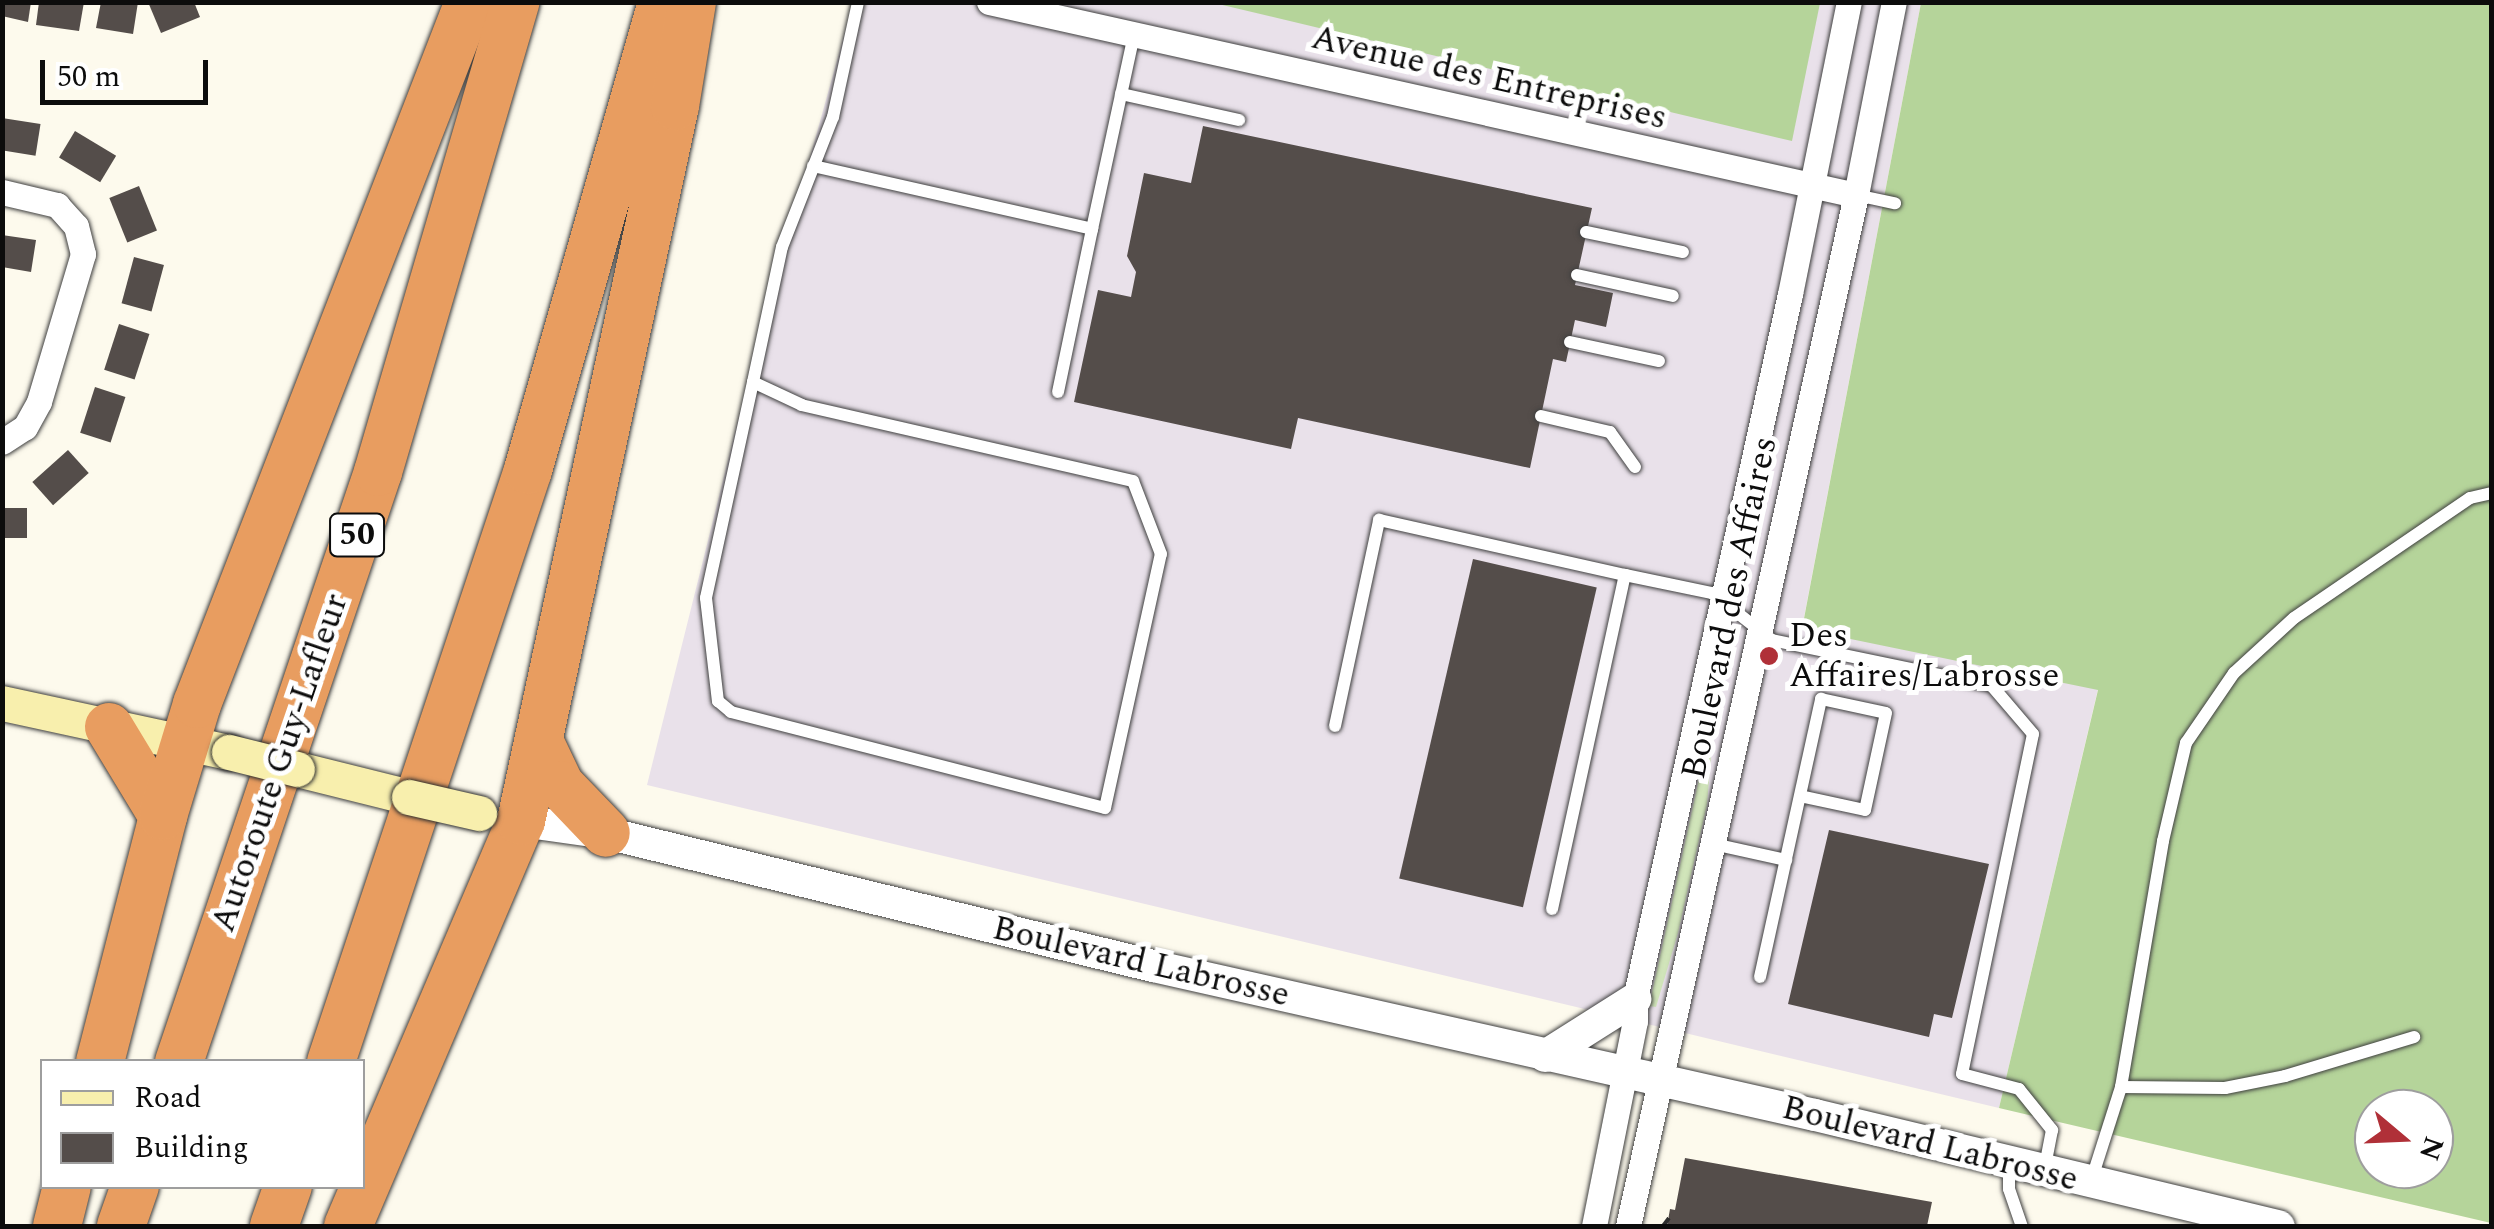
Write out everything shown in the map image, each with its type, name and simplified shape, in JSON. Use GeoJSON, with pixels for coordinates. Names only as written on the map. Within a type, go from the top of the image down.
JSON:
{"type":"FeatureCollection","features":[{"type":"Feature","properties":{"kind":"highway"},"geometry":{"type":"LineString","coordinates":[[101,1059],[163,816],[207,747],[469,2]]}},
{"type":"Feature","properties":{"kind":"highway","name":"Autoroute Guy-Lafleur"},"geometry":{"type":"LineString","coordinates":[[179,1059],[378,472],[515,2]]}},
{"type":"Feature","properties":{"kind":"highway"},"geometry":{"type":"LineString","coordinates":[[332,1059],[522,487],[662,2]]}},
{"type":"Feature","properties":{"kind":"highway"},"geometry":{"type":"LineString","coordinates":[[365,1180],[500,817],[540,745],[676,106],[692,2]]}},
{"type":"Feature","properties":{"kind":"highway"},"geometry":{"type":"LineString","coordinates":[[109,726],[163,816]]}},
{"type":"Feature","properties":{"kind":"highway"},"geometry":{"type":"LineString","coordinates":[[540,745],[560,784],[606,833]]}},
{"type":"Feature","properties":{"kind":"highway"},"geometry":{"type":"LineString","coordinates":[[57,1226],[66,1189]]}},
{"type":"Feature","properties":{"kind":"highway"},"geometry":{"type":"LineString","coordinates":[[122,1226],[134,1189]]}},
{"type":"Feature","properties":{"kind":"highway"},"geometry":{"type":"LineString","coordinates":[[274,1226],[287,1189]]}},
{"type":"Feature","properties":{"kind":"highway"},"geometry":{"type":"LineString","coordinates":[[348,1226],[362,1189]]}},
{"type":"Feature","properties":{"kind":"main road","name":"Boulevard Labrosse"},"geometry":{"type":"LineString","coordinates":[[2,703],[500,817]]}},
{"type":"Feature","properties":{"kind":"street","name":"Avenue des Entreprises"},"geometry":{"type":"LineString","coordinates":[[989,2],[1856,195]]}},
{"type":"Feature","properties":{"kind":"street","name":"Boulevard des Affaires"},"geometry":{"type":"LineString","coordinates":[[1594,1226],[1635,1022],[1635,999],[1850,2]]}},
{"type":"Feature","properties":{"kind":"street","name":"Boulevard des Affaires"},"geometry":{"type":"LineString","coordinates":[[1628,1226],[1856,195],[1894,2]]}},
{"type":"Feature","properties":{"kind":"street"},"geometry":{"type":"LineString","coordinates":[[2,192],[56,204],[76,226],[83,254],[39,402],[25,427],[2,442]]}},
{"type":"Feature","properties":{"kind":"street","name":"Boulevard Labrosse"},"geometry":{"type":"LineString","coordinates":[[500,817],[606,833],[2279,1226]]}},
{"type":"Feature","properties":{"kind":"street"},"geometry":{"type":"LineString","coordinates":[[1546,1056],[1635,999]]}},
{"type":"Feature","properties":{"kind":"lane"},"geometry":{"type":"LineString","coordinates":[[752,382],[802,405],[1133,481],[1161,554],[1105,808],[731,712],[718,701],[706,598],[752,382],[782,247],[838,97],[858,2]]}},
{"type":"Feature","properties":{"kind":"lane"},"geometry":{"type":"LineString","coordinates":[[1058,392],[1134,34]]}},
{"type":"Feature","properties":{"kind":"lane"},"geometry":{"type":"LineString","coordinates":[[1121,94],[1238,120]]}},
{"type":"Feature","properties":{"kind":"lane"},"geometry":{"type":"LineString","coordinates":[[813,166],[1092,229]]}},
{"type":"Feature","properties":{"kind":"lane"},"geometry":{"type":"LineString","coordinates":[[1856,195],[1894,203]]}},
{"type":"Feature","properties":{"kind":"lane"},"geometry":{"type":"LineString","coordinates":[[1586,232],[1683,252]]}},
{"type":"Feature","properties":{"kind":"lane"},"geometry":{"type":"LineString","coordinates":[[1577,276],[1673,296]]}},
{"type":"Feature","properties":{"kind":"lane"},"geometry":{"type":"LineString","coordinates":[[1570,342],[1659,361]]}},
{"type":"Feature","properties":{"kind":"lane"},"geometry":{"type":"LineString","coordinates":[[1541,416],[1610,432],[1635,468]]}},
{"type":"Feature","properties":{"kind":"lane"},"geometry":{"type":"LineString","coordinates":[[2090,1183],[2121,1087],[2164,841],[2186,744],[2234,672],[2294,618],[2470,498],[2492,493]]}},
{"type":"Feature","properties":{"kind":"lane"},"geometry":{"type":"LineString","coordinates":[[1334,726],[1380,520],[1712,593],[1772,640],[1992,686],[2033,734],[1962,1074],[2019,1089],[2052,1130],[2044,1172]]}},
{"type":"Feature","properties":{"kind":"lane"},"geometry":{"type":"LineString","coordinates":[[1552,909],[1624,575]]}},
{"type":"Feature","properties":{"kind":"lane"},"geometry":{"type":"LineString","coordinates":[[1760,977],[1820,699],[1886,713],[1865,810],[1800,796]]}},
{"type":"Feature","properties":{"kind":"lane"},"geometry":{"type":"LineString","coordinates":[[1714,844],[1786,860]]}},
{"type":"Feature","properties":{"kind":"lane"},"geometry":{"type":"LineString","coordinates":[[2121,1087],[2225,1088],[2285,1076],[2414,1037]]}},
{"type":"Feature","properties":{"kind":"lane"},"geometry":{"type":"LineString","coordinates":[[2009,1164],[2009,1189],[2022,1226]]}},
{"type":"Feature","properties":{"kind":"path"},"geometry":{"type":"LineString","coordinates":[[1663,1226],[1668,1218]]}},
{"type":"Feature","properties":{"kind":"shaded area"},"geometry":{"type":"Polygon","coordinates":[[[853,3],[1921,3],[1802,628],[2098,689],[1999,1108],[647,785],[748,380],[853,3]]]}},
{"type":"Feature","properties":{"kind":"green space"},"geometry":{"type":"Polygon","coordinates":[[[1214,3],[1820,3],[1792,141],[1214,3]]]}},
{"type":"Feature","properties":{"kind":"green space"},"geometry":{"type":"Polygon","coordinates":[[[1921,3],[2491,3],[2491,1223],[1999,1108],[2098,690],[1802,629],[1921,3]]]}},
{"type":"Feature","properties":{"kind":"green space"},"geometry":{"type":"Polygon","coordinates":[[[1707,742],[1712,743],[1707,805],[1678,933],[1656,1007],[1649,1006],[1707,742]]]}},
{"type":"Feature","properties":{"kind":"building"},"geometry":{"type":"Polygon","coordinates":[[[2,2],[31,2],[28,22],[2,16],[2,2]]]}},
{"type":"Feature","properties":{"kind":"building"},"geometry":{"type":"Polygon","coordinates":[[[39,2],[84,2],[79,31],[36,25],[39,2]]]}},
{"type":"Feature","properties":{"kind":"building"},"geometry":{"type":"Polygon","coordinates":[[[101,2],[138,2],[133,34],[96,28],[101,2]]]}},
{"type":"Feature","properties":{"kind":"building"},"geometry":{"type":"Polygon","coordinates":[[[148,2],[194,2],[200,17],[161,33],[148,2]]]}},
{"type":"Feature","properties":{"kind":"building"},"geometry":{"type":"Polygon","coordinates":[[[2,118],[41,124],[36,156],[2,150],[2,118]]]}},
{"type":"Feature","properties":{"kind":"building"},"geometry":{"type":"Polygon","coordinates":[[[1203,126],[1592,208],[1575,285],[1613,293],[1606,327],[1575,320],[1566,362],[1553,359],[1530,468],[1298,418],[1291,449],[1074,402],[1098,290],[1131,297],[1136,272],[1127,256],[1144,173],[1191,183],[1203,126]]]}},
{"type":"Feature","properties":{"kind":"building"},"geometry":{"type":"Polygon","coordinates":[[[75,131],[116,156],[100,182],[59,158],[75,131]]]}},
{"type":"Feature","properties":{"kind":"building"},"geometry":{"type":"Polygon","coordinates":[[[139,186],[157,231],[127,242],[109,198],[139,186]]]}},
{"type":"Feature","properties":{"kind":"building"},"geometry":{"type":"Polygon","coordinates":[[[2,235],[36,240],[31,272],[2,267],[2,235]]]}},
{"type":"Feature","properties":{"kind":"building"},"geometry":{"type":"Polygon","coordinates":[[[134,257],[164,265],[152,311],[122,303],[134,257]]]}},
{"type":"Feature","properties":{"kind":"building"},"geometry":{"type":"Polygon","coordinates":[[[119,324],[149,334],[135,380],[104,370],[119,324]]]}},
{"type":"Feature","properties":{"kind":"building"},"geometry":{"type":"Polygon","coordinates":[[[95,387],[125,397],[111,443],[80,433],[95,387]]]}},
{"type":"Feature","properties":{"kind":"building"},"geometry":{"type":"Polygon","coordinates":[[[68,450],[89,473],[53,505],[32,482],[68,450]]]}},
{"type":"Feature","properties":{"kind":"building"},"geometry":{"type":"Polygon","coordinates":[[[2,508],[27,508],[27,538],[2,538],[2,508]]]}},
{"type":"Feature","properties":{"kind":"building"},"geometry":{"type":"Polygon","coordinates":[[[1473,559],[1597,588],[1523,907],[1399,879],[1473,559]]]}},
{"type":"Feature","properties":{"kind":"building"},"geometry":{"type":"Polygon","coordinates":[[[1829,830],[1989,864],[1952,1018],[1934,1014],[1929,1037],[1788,1004],[1829,830]]]}},
{"type":"Feature","properties":{"kind":"building"},"geometry":{"type":"Polygon","coordinates":[[[1685,1158],[1932,1202],[1927,1226],[1667,1226],[1670,1209],[1675,1210],[1685,1158]]]}},
{"type":"Feature","properties":{"kind":"place","name":"Des Affaires/Labrosse"},"geometry":{"type":"Point","coordinates":[1769,656]}}]}
